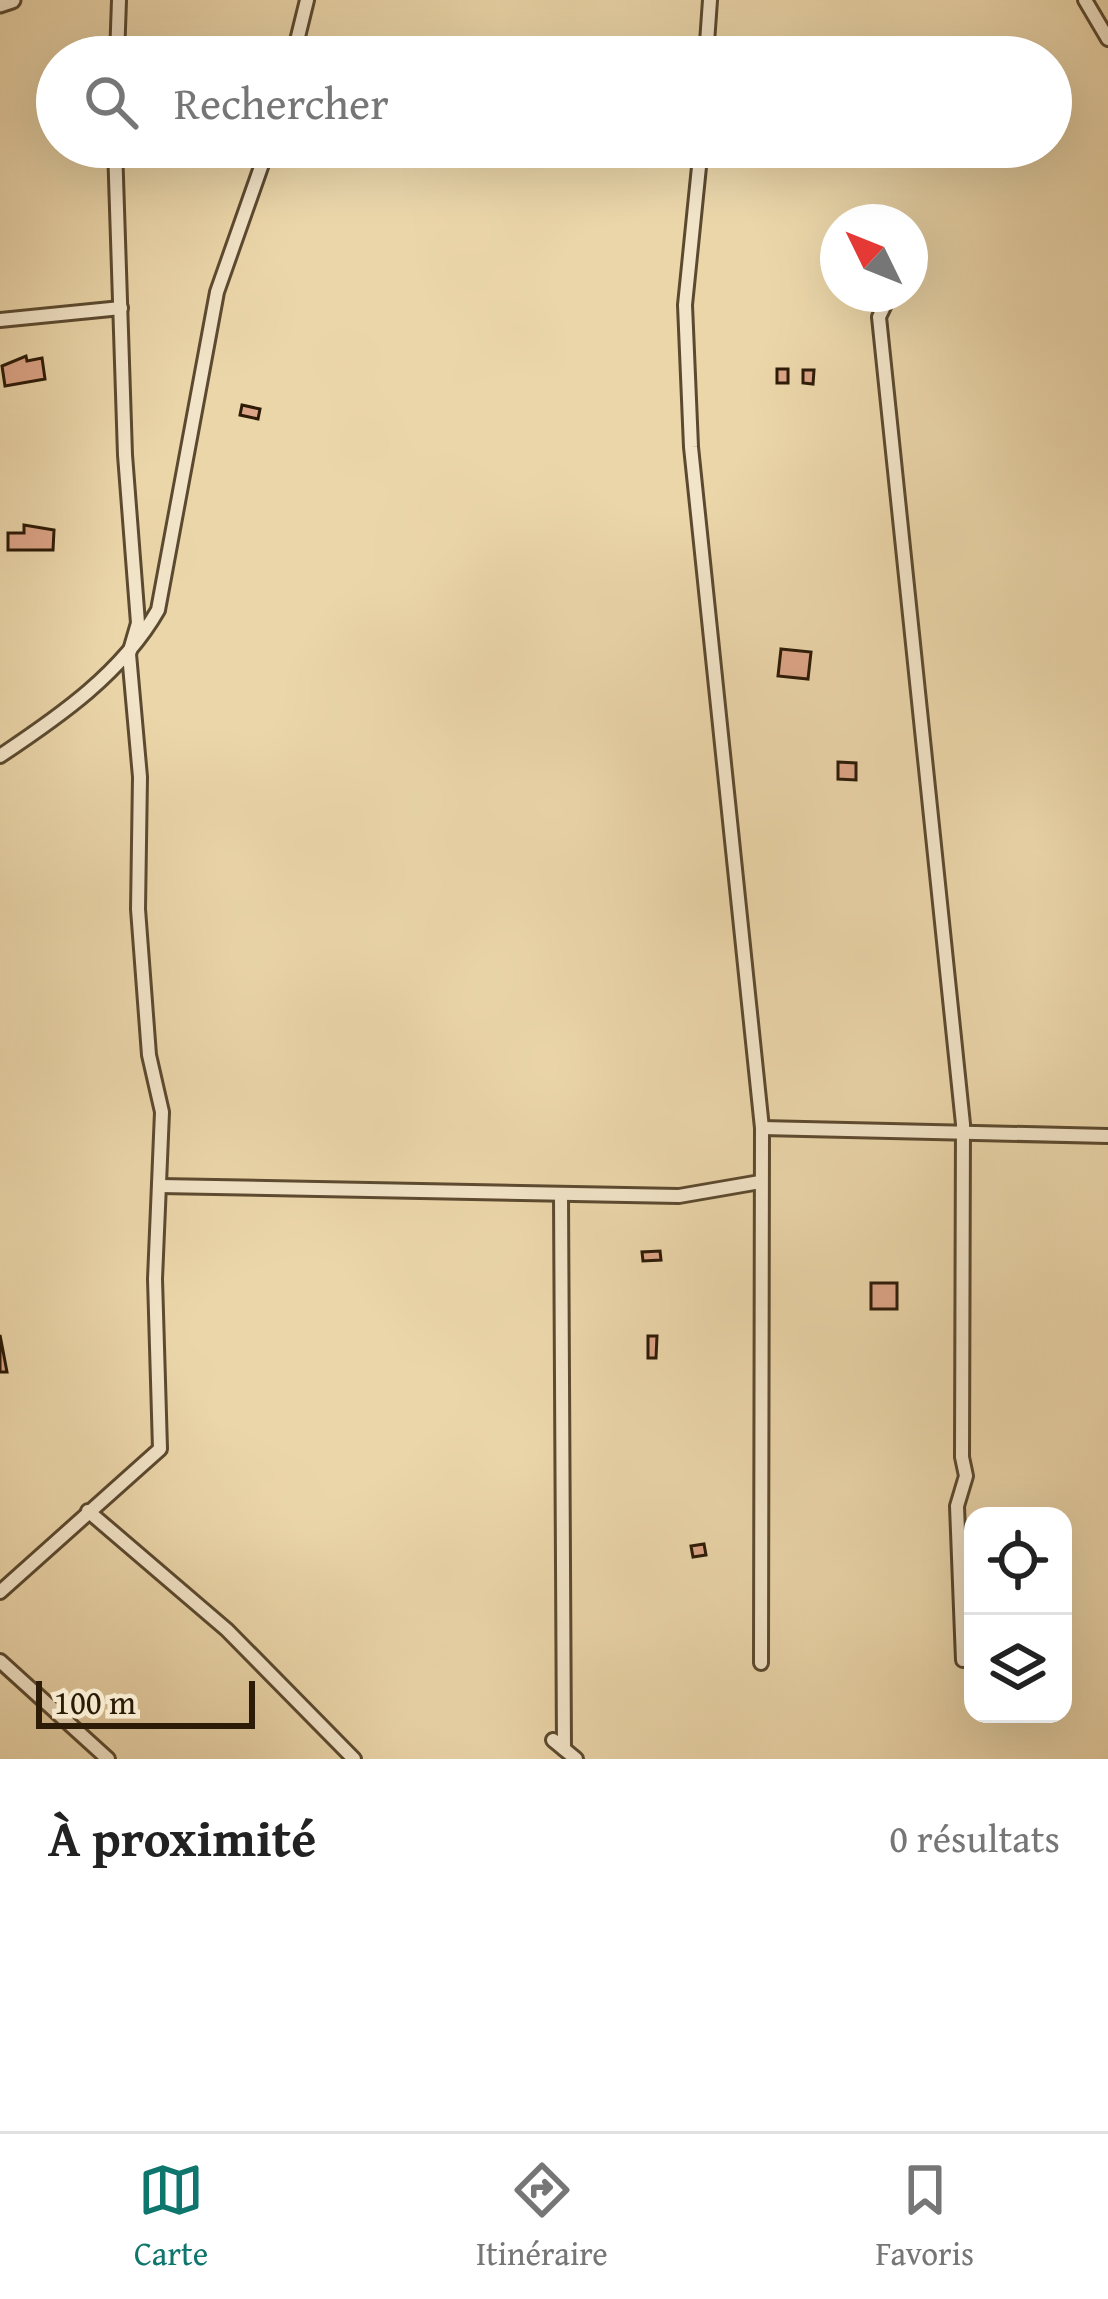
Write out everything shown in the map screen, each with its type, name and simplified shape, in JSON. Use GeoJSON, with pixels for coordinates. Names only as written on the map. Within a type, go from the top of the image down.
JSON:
{"type":"FeatureCollection","features":[{"type":"Feature","properties":{"kind":"street"},"geometry":{"type":"LineString","coordinates":[[0,4],[12,0]]}},
{"type":"Feature","properties":{"kind":"street"},"geometry":{"type":"LineString","coordinates":[[118,36],[119,0]]}},
{"type":"Feature","properties":{"kind":"street"},"geometry":{"type":"LineString","coordinates":[[299,36],[308,0]]}},
{"type":"Feature","properties":{"kind":"street"},"geometry":{"type":"LineString","coordinates":[[707,36],[710,0]]}},
{"type":"Feature","properties":{"kind":"street"},"geometry":{"type":"LineString","coordinates":[[1085,0],[1108,39]]}},
{"type":"Feature","properties":{"kind":"street"},"geometry":{"type":"LineString","coordinates":[[0,1592],[160,1449],[155,1279],[163,1112],[146,1016],[139,909],[137,702],[129,654],[138,623],[124,455],[116,168]]}},
{"type":"Feature","properties":{"kind":"street"},"geometry":{"type":"LineString","coordinates":[[0,756],[57,718],[129,654],[158,610],[218,292],[261,168]]}},
{"type":"Feature","properties":{"kind":"street"},"geometry":{"type":"LineString","coordinates":[[699,168],[685,304],[692,447],[762,1128],[761,1663]]}},
{"type":"Feature","properties":{"kind":"street"},"geometry":{"type":"LineString","coordinates":[[0,320],[121,308]]}},
{"type":"Feature","properties":{"kind":"street"},"geometry":{"type":"LineString","coordinates":[[881,312],[963,1132],[962,1456],[966,1476],[957,1507],[963,1660]]}},
{"type":"Feature","properties":{"kind":"street"},"geometry":{"type":"LineString","coordinates":[[762,1128],[1108,1136]]}},
{"type":"Feature","properties":{"kind":"street"},"geometry":{"type":"LineString","coordinates":[[160,1186],[679,1196],[760,1182]]}},
{"type":"Feature","properties":{"kind":"street"},"geometry":{"type":"LineString","coordinates":[[561,1195],[559,1744],[576,1759]]}},
{"type":"Feature","properties":{"kind":"street"},"geometry":{"type":"LineString","coordinates":[[88,1511],[226,1630],[354,1759]]}},
{"type":"Feature","properties":{"kind":"street"},"geometry":{"type":"LineString","coordinates":[[0,1571],[19,1574]]}},
{"type":"Feature","properties":{"kind":"street"},"geometry":{"type":"LineString","coordinates":[[0,1661],[108,1759]]}},
{"type":"Feature","properties":{"kind":"building"},"geometry":{"type":"Polygon","coordinates":[[[26,356],[27,361],[42,358],[45,379],[5,386],[2,366],[26,356]]]}},
{"type":"Feature","properties":{"kind":"building"},"geometry":{"type":"Polygon","coordinates":[[[777,369],[788,369],[788,383],[777,383],[777,369]]]}},
{"type":"Feature","properties":{"kind":"building"},"geometry":{"type":"Polygon","coordinates":[[[803,370],[814,370],[813,384],[803,383],[803,370]]]}},
{"type":"Feature","properties":{"kind":"building"},"geometry":{"type":"Polygon","coordinates":[[[242,405],[260,409],[258,419],[240,415],[242,405]]]}},
{"type":"Feature","properties":{"kind":"building"},"geometry":{"type":"Polygon","coordinates":[[[24,525],[54,530],[53,550],[8,550],[8,533],[24,533],[24,525]]]}},
{"type":"Feature","properties":{"kind":"building"},"geometry":{"type":"Polygon","coordinates":[[[781,649],[811,652],[808,679],[778,676],[781,649]]]}},
{"type":"Feature","properties":{"kind":"building"},"geometry":{"type":"Polygon","coordinates":[[[838,762],[856,763],[856,780],[838,779],[838,762]]]}},
{"type":"Feature","properties":{"kind":"building"},"geometry":{"type":"Polygon","coordinates":[[[660,1251],[661,1260],[643,1261],[642,1252],[660,1251]]]}},
{"type":"Feature","properties":{"kind":"building"},"geometry":{"type":"Polygon","coordinates":[[[871,1283],[897,1283],[897,1309],[871,1309],[871,1283]]]}},
{"type":"Feature","properties":{"kind":"building"},"geometry":{"type":"Polygon","coordinates":[[[0,1335],[7,1372],[0,1372],[0,1335]]]}},
{"type":"Feature","properties":{"kind":"building"},"geometry":{"type":"Polygon","coordinates":[[[648,1336],[657,1336],[656,1358],[648,1358],[648,1336]]]}},
{"type":"Feature","properties":{"kind":"building"},"geometry":{"type":"Polygon","coordinates":[[[704,1544],[706,1555],[693,1557],[691,1546],[704,1544]]]}}]}
